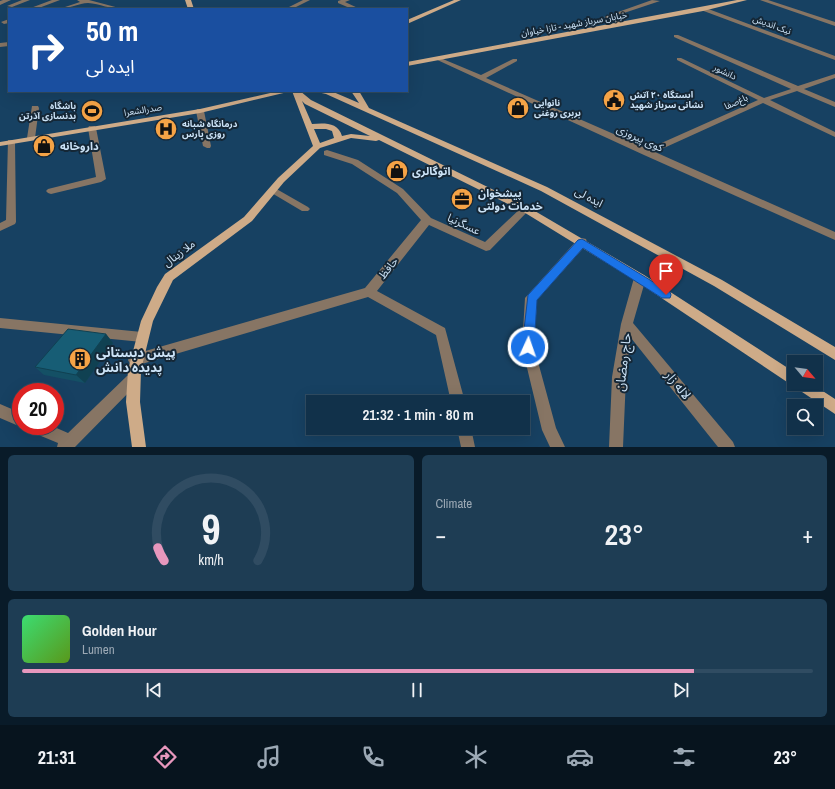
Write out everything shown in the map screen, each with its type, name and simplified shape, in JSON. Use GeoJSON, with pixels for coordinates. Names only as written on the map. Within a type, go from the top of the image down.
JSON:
{"type":"FeatureCollection","features":[{"type":"Feature","properties":{"kind":"main road"},"geometry":{"type":"LineString","coordinates":[[408,22],[458,0]]}},
{"type":"Feature","properties":{"kind":"main road","name":"خیابان سرباز شهید - تازا خیاوان"},"geometry":{"type":"LineString","coordinates":[[408,64],[744,0]]}},
{"type":"Feature","properties":{"kind":"main road","name":"صدرالشعرا"},"geometry":{"type":"LineString","coordinates":[[0,144],[200,111],[284,92]]}},
{"type":"Feature","properties":{"kind":"main road"},"geometry":{"type":"LineString","coordinates":[[295,92],[317,146]]}},
{"type":"Feature","properties":{"kind":"main road"},"geometry":{"type":"LineString","coordinates":[[296,92],[308,102],[525,209],[640,278],[787,375]]}},
{"type":"Feature","properties":{"kind":"main road","name":"ایده لى"},"geometry":{"type":"LineString","coordinates":[[327,92],[544,189],[718,283],[835,354]]}},
{"type":"Feature","properties":{"kind":"main road"},"geometry":{"type":"LineString","coordinates":[[356,92],[365,108]]}},
{"type":"Feature","properties":{"kind":"main road"},"geometry":{"type":"LineString","coordinates":[[310,127],[323,126],[331,128],[336,130],[338,138]]}},
{"type":"Feature","properties":{"kind":"main road","name":"ملا زینال"},"geometry":{"type":"LineString","coordinates":[[139,447],[133,404],[132,380],[135,360],[142,337],[161,290],[169,277],[248,219],[273,190],[317,146],[338,138],[351,136],[366,136],[391,142]]}},
{"type":"Feature","properties":{"kind":"main road"},"geometry":{"type":"LineString","coordinates":[[811,391],[835,407]]}},
{"type":"Feature","properties":{"kind":"street"},"geometry":{"type":"LineString","coordinates":[[0,3],[8,0]]}},
{"type":"Feature","properties":{"kind":"street"},"geometry":{"type":"LineString","coordinates":[[10,6],[27,0]]}},
{"type":"Feature","properties":{"kind":"street"},"geometry":{"type":"LineString","coordinates":[[34,8],[57,0]]}},
{"type":"Feature","properties":{"kind":"street"},"geometry":{"type":"LineString","coordinates":[[65,8],[85,0],[116,8]]}},
{"type":"Feature","properties":{"kind":"street"},"geometry":{"type":"LineString","coordinates":[[102,5],[116,0]]}},
{"type":"Feature","properties":{"kind":"street"},"geometry":{"type":"LineString","coordinates":[[290,8],[307,0]]}},
{"type":"Feature","properties":{"kind":"street"},"geometry":{"type":"LineString","coordinates":[[347,0],[340,2],[352,8]]}},
{"type":"Feature","properties":{"kind":"street"},"geometry":{"type":"LineString","coordinates":[[623,24],[607,17],[657,1],[655,0]]}},
{"type":"Feature","properties":{"kind":"street"},"geometry":{"type":"LineString","coordinates":[[763,0],[835,24]]}},
{"type":"Feature","properties":{"kind":"street","name":"نیک اندیش"},"geometry":{"type":"LineString","coordinates":[[703,9],[835,58]]}},
{"type":"Feature","properties":{"kind":"street"},"geometry":{"type":"LineString","coordinates":[[676,36],[835,105]]}},
{"type":"Feature","properties":{"kind":"street","name":"کوی پیروزی"},"geometry":{"type":"LineString","coordinates":[[436,58],[835,236]]}},
{"type":"Feature","properties":{"kind":"street","name":"دانشور"},"geometry":{"type":"LineString","coordinates":[[679,59],[835,134]]}},
{"type":"Feature","properties":{"kind":"street"},"geometry":{"type":"LineString","coordinates":[[481,78],[515,60]]}},
{"type":"Feature","properties":{"kind":"street","name":"باغ‌صفا"},"geometry":{"type":"LineString","coordinates":[[647,153],[764,100],[835,76]]}},
{"type":"Feature","properties":{"kind":"street"},"geometry":{"type":"LineString","coordinates":[[827,78],[835,82]]}},
{"type":"Feature","properties":{"kind":"street"},"geometry":{"type":"LineString","coordinates":[[31,138],[35,108]]}},
{"type":"Feature","properties":{"kind":"street"},"geometry":{"type":"LineString","coordinates":[[200,111],[207,146]]}},
{"type":"Feature","properties":{"kind":"street"},"geometry":{"type":"LineString","coordinates":[[51,191],[101,179],[92,128]]}},
{"type":"Feature","properties":{"kind":"street"},"geometry":{"type":"LineString","coordinates":[[0,227],[11,222],[11,142]]}},
{"type":"Feature","properties":{"kind":"street"},"geometry":{"type":"LineString","coordinates":[[327,153],[355,162],[400,191],[427,220]]}},
{"type":"Feature","properties":{"kind":"street"},"geometry":{"type":"LineString","coordinates":[[273,190],[305,209]]}},
{"type":"Feature","properties":{"kind":"street","name":"عسگرنیا"},"geometry":{"type":"LineString","coordinates":[[427,220],[486,247],[525,209]]}},
{"type":"Feature","properties":{"kind":"street","name":"حافظ"},"geometry":{"type":"LineString","coordinates":[[369,292],[427,220]]}},
{"type":"Feature","properties":{"kind":"street"},"geometry":{"type":"LineString","coordinates":[[558,447],[549,430],[528,347],[531,298],[582,242]]}},
{"type":"Feature","properties":{"kind":"street","name":"حاج رمضان"},"geometry":{"type":"LineString","coordinates":[[616,447],[619,377],[627,324],[640,278]]}},
{"type":"Feature","properties":{"kind":"street"},"geometry":{"type":"LineString","coordinates":[[135,360],[369,292],[441,332],[456,395]]}},
{"type":"Feature","properties":{"kind":"street"},"geometry":{"type":"LineString","coordinates":[[0,323],[142,337]]}},
{"type":"Feature","properties":{"kind":"street","name":"لاله زار"},"geometry":{"type":"LineString","coordinates":[[627,324],[728,447]]}},
{"type":"Feature","properties":{"kind":"street"},"geometry":{"type":"LineString","coordinates":[[50,435],[67,444],[132,380]]}},
{"type":"Feature","properties":{"kind":"street"},"geometry":{"type":"LineString","coordinates":[[0,412],[12,417]]}},
{"type":"Feature","properties":{"kind":"street"},"geometry":{"type":"LineString","coordinates":[[465,435],[468,447]]}},
{"type":"Feature","properties":{"kind":"building"},"geometry":{"type":"Polygon","coordinates":[[[68,329],[106,334],[76,375],[35,367],[68,329]]]}},
{"type":"Feature","properties":{"kind":"place","name":"ایستگاه ۲۰ آتش نشانی سرباز شهید"},"geometry":{"type":"Point","coordinates":[614,100]}},
{"type":"Feature","properties":{"kind":"place","name":"نانوایی بربری روغنی"},"geometry":{"type":"Point","coordinates":[518,108]}},
{"type":"Feature","properties":{"kind":"place","name":"باشگاه بدنسازی آذرتن"},"geometry":{"type":"Point","coordinates":[92,111]}},
{"type":"Feature","properties":{"kind":"place","name":"درمانگاه شبانه روزی پارس"},"geometry":{"type":"Point","coordinates":[166,129]}},
{"type":"Feature","properties":{"kind":"place","name":"داروخانه"},"geometry":{"type":"Point","coordinates":[44,146]}},
{"type":"Feature","properties":{"kind":"place","name":"اتوگالری"},"geometry":{"type":"Point","coordinates":[397,171]}},
{"type":"Feature","properties":{"kind":"place","name":"پیشخوان خدمات دولتی"},"geometry":{"type":"Point","coordinates":[462,199]}},
{"type":"Feature","properties":{"kind":"place","name":"پیش دبستانی پدیده دانش"},"geometry":{"type":"Point","coordinates":[80,359]}},
{"type":"Feature","properties":{"kind":"route"},"geometry":{"type":"LineString","coordinates":[[528,347],[531,298],[582,242],[666,295]]}}]}
